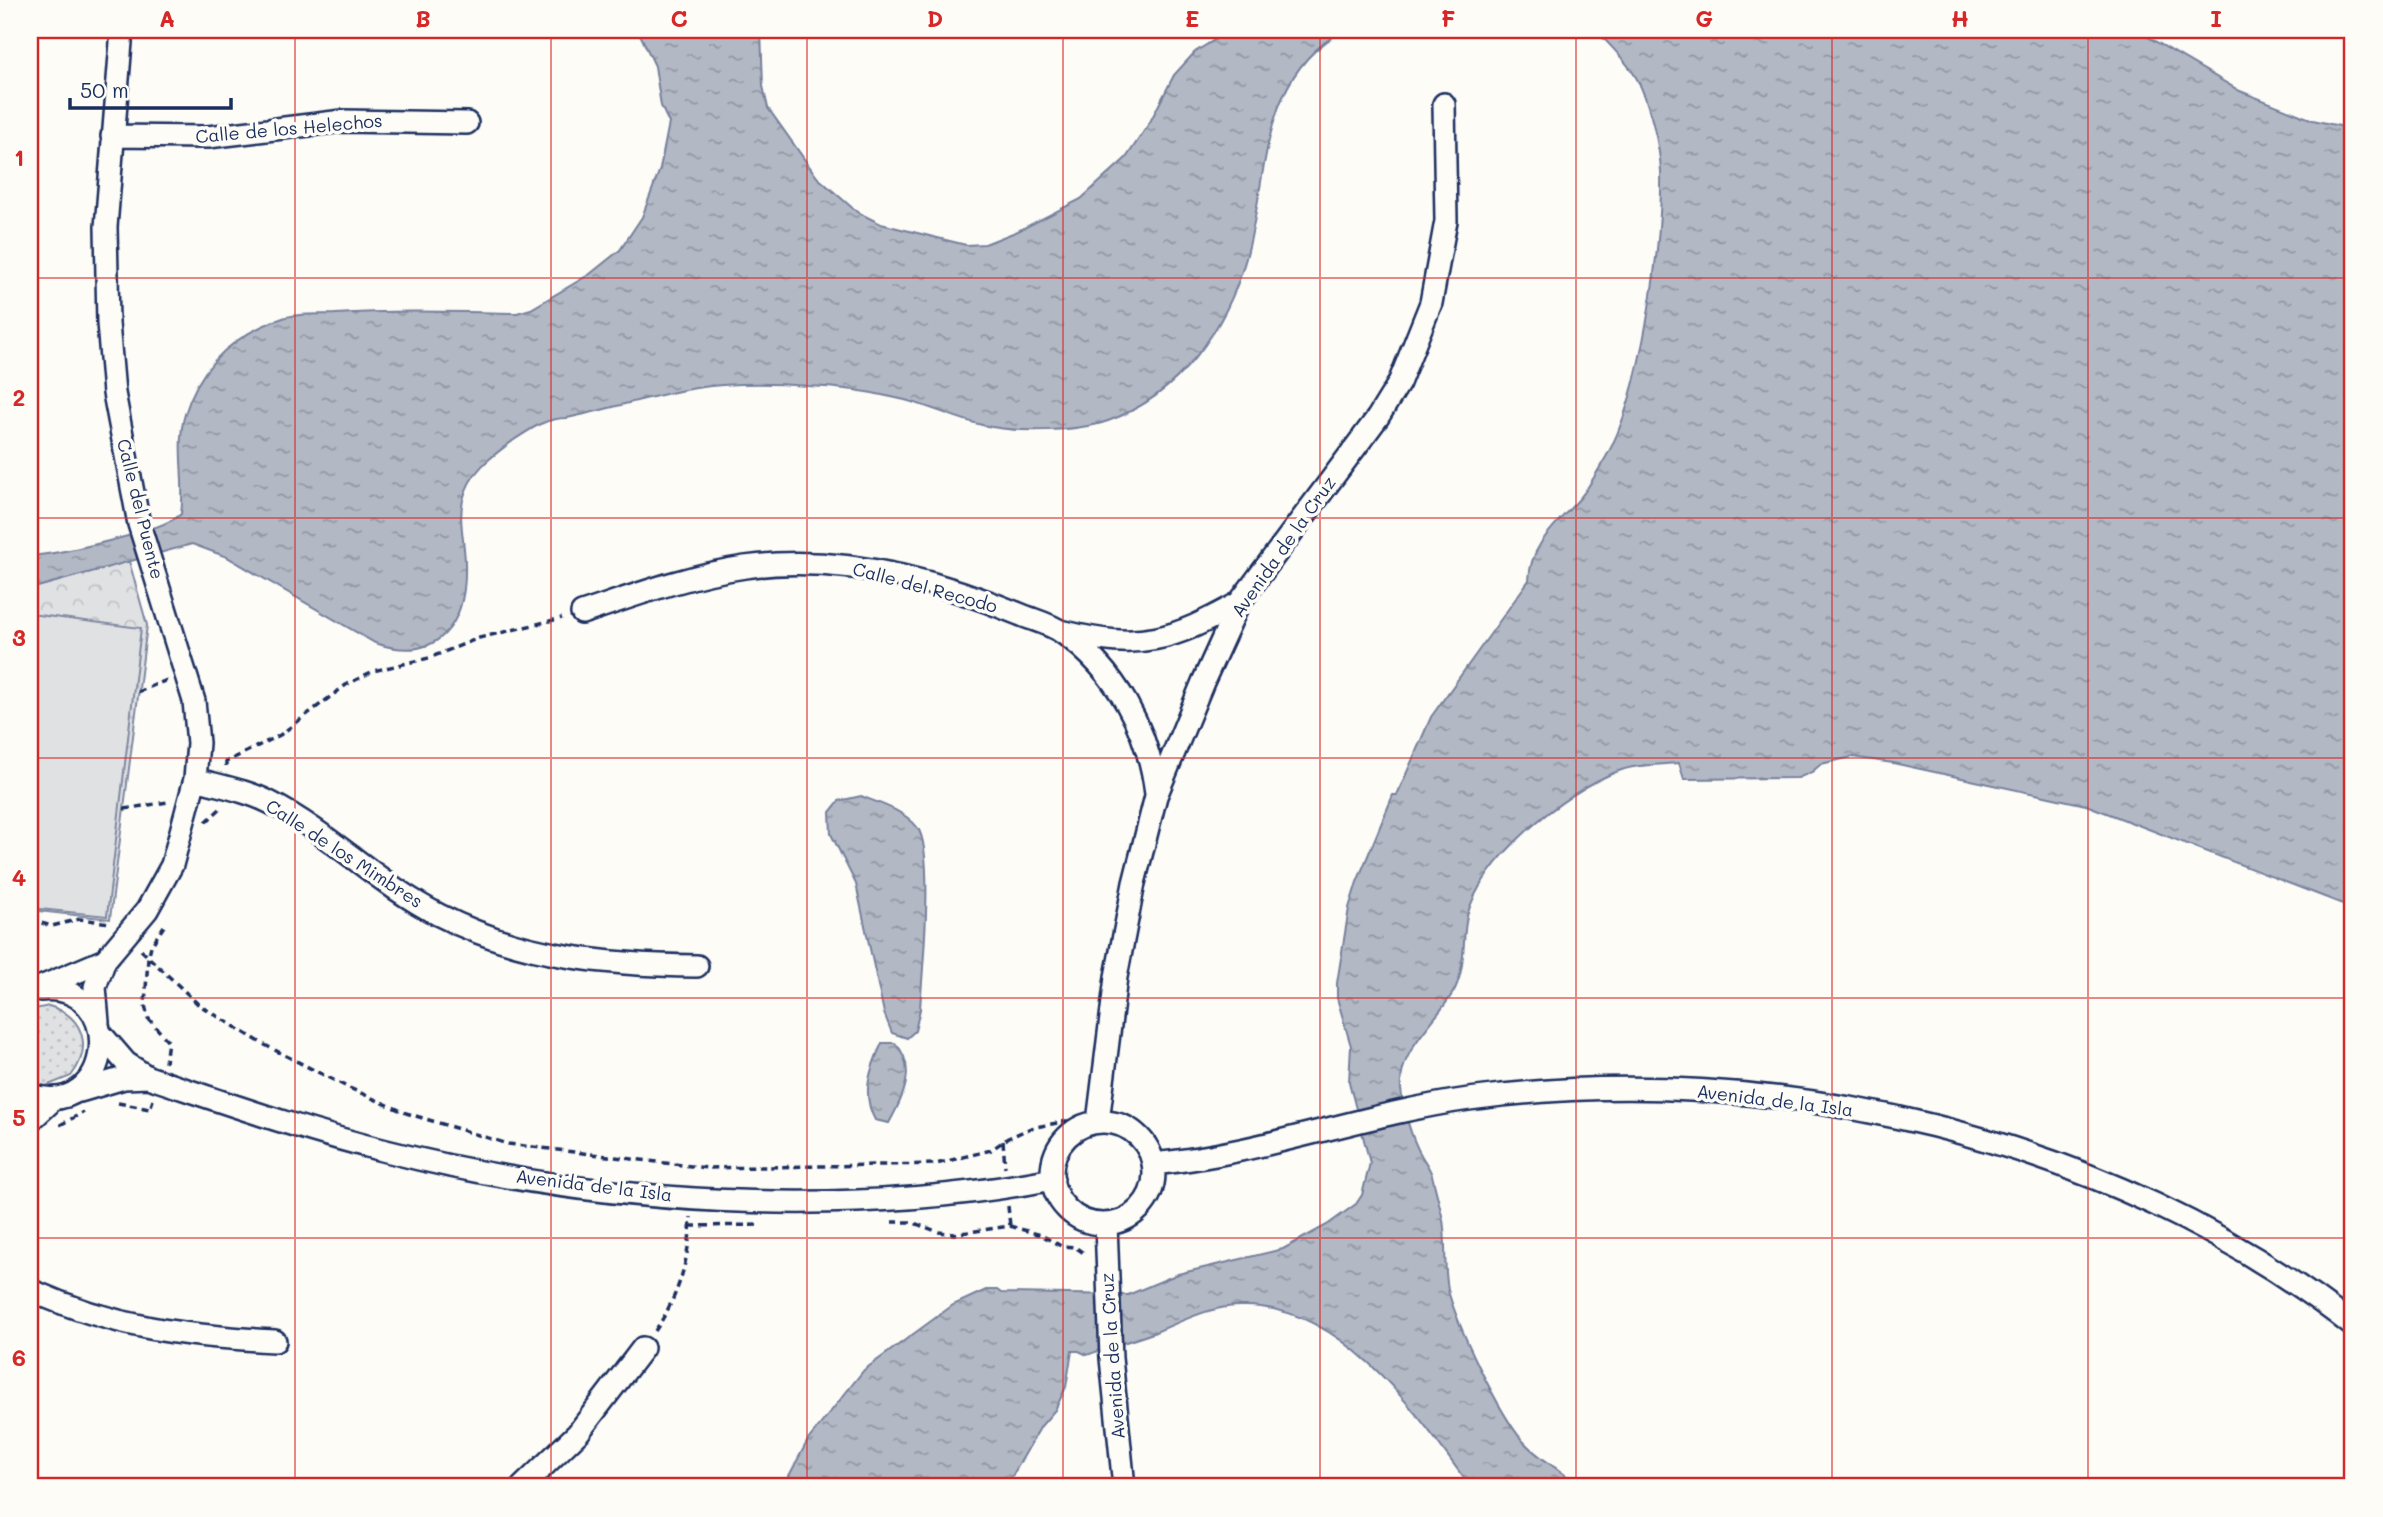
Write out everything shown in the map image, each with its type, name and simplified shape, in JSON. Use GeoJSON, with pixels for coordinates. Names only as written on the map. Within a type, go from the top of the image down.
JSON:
{"type":"FeatureCollection","features":[{"type":"Feature","properties":{"kind":"street","name":"Calle del Puente"},"geometry":{"type":"LineString","coordinates":[[30,1121],[63,1096],[86,1083],[96,1069],[102,1052],[95,987],[105,960],[147,911],[172,865],[185,826],[195,779],[198,743],[194,701],[139,524],[114,393],[108,323],[106,228],[111,136],[122,30]]}},
{"type":"Feature","properties":{"kind":"street","name":"Avenida de la Cruz"},"geometry":{"type":"LineString","coordinates":[[1099,1117],[1116,977],[1134,883],[1156,796],[1203,682],[1240,603],[1378,417],[1416,345],[1431,303],[1446,221],[1444,104]]}},
{"type":"Feature","properties":{"kind":"street","name":"Calle de los Helechos"},"geometry":{"type":"LineString","coordinates":[[111,136],[208,137],[343,121],[467,122]]}},
{"type":"Feature","properties":{"kind":"street","name":"Calle del Recodo"},"geometry":{"type":"LineString","coordinates":[[582,613],[687,578],[747,567],[798,563],[846,567],[918,582],[980,598],[1061,632],[1106,642],[1142,643],[1202,624],[1240,603]]}},
{"type":"Feature","properties":{"kind":"street","name":"Calle del Recodo"},"geometry":{"type":"LineString","coordinates":[[1061,632],[1086,652],[1130,709],[1152,761],[1156,796]]}},
{"type":"Feature","properties":{"kind":"street","name":"Calle de los Mimbres"},"geometry":{"type":"LineString","coordinates":[[195,779],[268,801],[293,815],[397,890],[439,915],[479,931],[574,959],[620,965],[697,966]]}},
{"type":"Feature","properties":{"kind":"street","name":"Calle del Puente"},"geometry":{"type":"LineString","coordinates":[[32,991],[105,960]]}},
{"type":"Feature","properties":{"kind":"street","name":"Avenida de la Isla"},"geometry":{"type":"LineString","coordinates":[[32,991],[50,989],[80,999],[127,1063],[153,1079],[385,1151],[481,1172],[691,1197],[753,1201],[977,1194],[1053,1179]]}},
{"type":"Feature","properties":{"kind":"street","name":"Avenida de la Isla"},"geometry":{"type":"LineString","coordinates":[[63,1096],[124,1078],[153,1079]]}},
{"type":"Feature","properties":{"kind":"street","name":"Avenida de la Isla"},"geometry":{"type":"LineString","coordinates":[[1153,1164],[1217,1157],[1425,1106],[1504,1095],[1674,1090],[1831,1105],[1916,1122],[2010,1147],[2094,1176],[2258,1258],[2353,1326]]}},
{"type":"Feature","properties":{"kind":"street"},"geometry":{"type":"LineString","coordinates":[[30,1095],[63,1096]]}},
{"type":"Feature","properties":{"kind":"street"},"geometry":{"type":"LineString","coordinates":[[1099,1117],[1128,1128],[1140,1138],[1153,1164],[1154,1178],[1143,1205],[1120,1221],[1106,1224],[1084,1219],[1065,1206],[1053,1179],[1053,1165],[1063,1141],[1099,1117]]}},
{"type":"Feature","properties":{"kind":"street","name":"Avenida de la Cruz"},"geometry":{"type":"LineString","coordinates":[[1106,1224],[1111,1358],[1124,1487]]}},
{"type":"Feature","properties":{"kind":"street"},"geometry":{"type":"LineString","coordinates":[[30,1290],[62,1304],[150,1331],[194,1337],[275,1341]]}},
{"type":"Feature","properties":{"kind":"street"},"geometry":{"type":"LineString","coordinates":[[522,1487],[578,1433],[643,1348]]}},
{"type":"Feature","properties":{"kind":"path"},"geometry":{"type":"LineString","coordinates":[[204,824],[221,808],[226,762],[280,735],[346,685],[373,671],[429,658],[479,638],[582,613]]}},
{"type":"Feature","properties":{"kind":"path"},"geometry":{"type":"LineString","coordinates":[[138,692],[185,673]]}},
{"type":"Feature","properties":{"kind":"path"},"geometry":{"type":"LineString","coordinates":[[115,1103],[150,1109],[153,1079],[168,1041],[148,1018],[145,1005],[148,958],[151,946],[168,918]]}},
{"type":"Feature","properties":{"kind":"path"},"geometry":{"type":"LineString","coordinates":[[30,920],[52,926],[80,919],[119,925],[148,958],[200,1005],[263,1044],[347,1087],[406,1112],[508,1144],[692,1166],[792,1168],[936,1164],[991,1150],[1008,1138],[1031,1128],[1099,1117]]}},
{"type":"Feature","properties":{"kind":"path"},"geometry":{"type":"LineString","coordinates":[[54,1130],[94,1108]]}},
{"type":"Feature","properties":{"kind":"path"},"geometry":{"type":"LineString","coordinates":[[643,1348],[672,1305],[690,1253],[692,1166]]}},
{"type":"Feature","properties":{"kind":"path"},"geometry":{"type":"LineString","coordinates":[[879,1223],[911,1222],[939,1232],[954,1234],[1010,1226],[1041,1235],[1061,1246],[1075,1247],[1108,1277]]}},
{"type":"Feature","properties":{"kind":"path"},"geometry":{"type":"LineString","coordinates":[[690,1226],[771,1224]]}},
{"type":"Feature","properties":{"kind":"green space"},"geometry":{"type":"Polygon","coordinates":[[[129,561],[147,625],[110,919],[30,910],[30,589],[129,561]]]}},
{"type":"Feature","properties":{"kind":"green space"},"geometry":{"type":"Polygon","coordinates":[[[30,614],[141,628],[107,916],[30,908],[30,614]]]}},
{"type":"Feature","properties":{"kind":"green space"},"geometry":{"type":"Polygon","coordinates":[[[49,1006],[70,1017],[77,1025],[83,1044],[82,1055],[71,1076],[46,1086],[30,1082],[30,1010],[49,1006]]]}},
{"type":"Feature","properties":{"kind":"water"},"geometry":{"type":"Polygon","coordinates":[[[638,30],[761,30],[763,86],[768,108],[817,177],[857,212],[881,224],[966,245],[985,244],[1018,231],[1081,199],[1126,158],[1150,122],[1174,75],[1195,52],[1230,30],[1345,30],[1317,49],[1296,73],[1282,100],[1264,162],[1246,258],[1238,284],[1213,333],[1178,377],[1134,410],[1108,421],[1079,427],[1045,430],[996,428],[874,393],[829,387],[751,384],[709,386],[680,391],[552,420],[527,432],[498,452],[470,481],[462,508],[465,564],[461,605],[444,634],[432,643],[416,648],[397,648],[375,643],[227,557],[192,544],[30,589],[30,556],[85,547],[132,535],[170,521],[181,514],[181,439],[185,414],[192,396],[210,366],[235,342],[250,333],[289,316],[404,312],[517,313],[531,309],[590,274],[620,250],[642,217],[660,169],[669,123],[661,106],[655,66],[638,30]]]}},
{"type":"Feature","properties":{"kind":"water"},"geometry":{"type":"Polygon","coordinates":[[[1596,30],[2136,30],[2240,91],[2313,120],[2353,129],[2353,908],[2086,805],[1893,763],[1852,757],[1821,764],[1812,772],[1798,778],[1684,779],[1679,763],[1623,769],[1572,795],[1527,830],[1489,872],[1467,916],[1461,971],[1455,989],[1412,1048],[1402,1075],[1401,1089],[1417,1148],[1432,1175],[1443,1220],[1449,1294],[1471,1349],[1491,1391],[1522,1440],[1579,1487],[1470,1487],[1401,1396],[1373,1367],[1343,1342],[1311,1322],[1276,1310],[1239,1306],[1205,1312],[1087,1355],[1072,1351],[1066,1387],[1055,1410],[1041,1426],[1006,1487],[783,1487],[808,1440],[864,1370],[953,1305],[986,1290],[997,1290],[1001,1293],[1128,1295],[1178,1274],[1283,1249],[1327,1225],[1356,1204],[1362,1195],[1370,1163],[1349,1082],[1351,1046],[1337,998],[1349,908],[1357,882],[1393,795],[1397,795],[1431,717],[1529,580],[1534,556],[1546,535],[1584,493],[1606,457],[1630,397],[1639,359],[1654,277],[1661,201],[1660,161],[1650,111],[1637,79],[1596,30]]]}},
{"type":"Feature","properties":{"kind":"water"},"geometry":{"type":"Polygon","coordinates":[[[861,796],[906,816],[917,827],[922,840],[926,914],[920,1009],[915,1031],[907,1038],[892,1033],[884,1013],[856,884],[831,834],[830,812],[839,801],[861,796]]]}},
{"type":"Feature","properties":{"kind":"water"},"geometry":{"type":"Polygon","coordinates":[[[882,1043],[895,1043],[902,1052],[907,1072],[903,1093],[889,1123],[875,1120],[868,1101],[871,1072],[882,1043]]]}}]}
